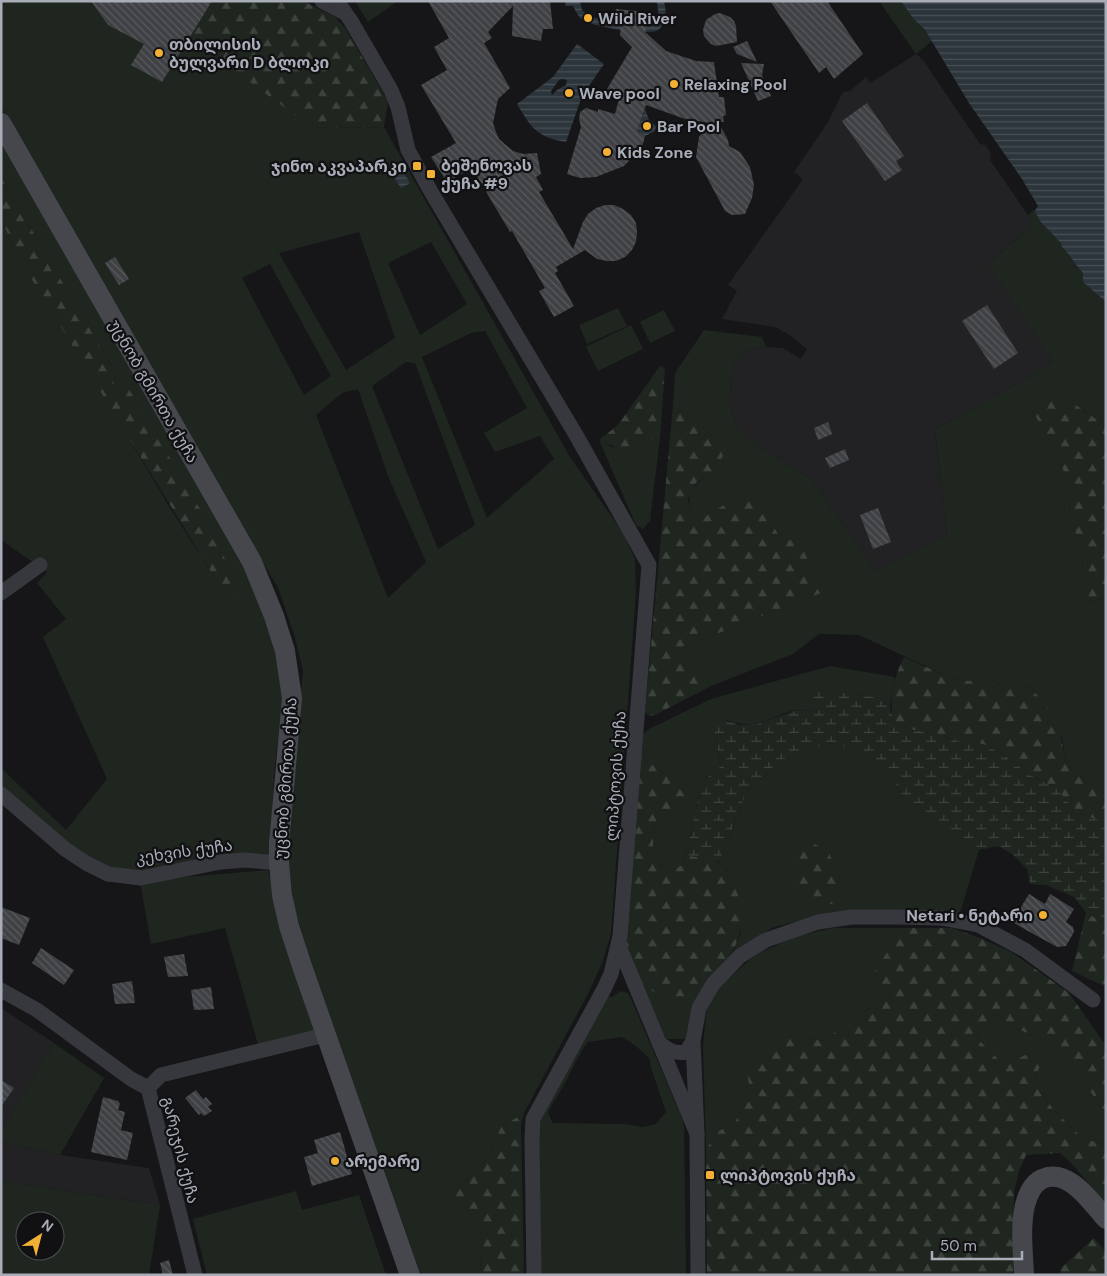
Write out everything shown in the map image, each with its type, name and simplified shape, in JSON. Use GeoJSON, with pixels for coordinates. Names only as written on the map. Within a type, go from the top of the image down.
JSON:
{"type":"FeatureCollection","features":[{"type":"Feature","properties":{"kind":"main road","name":"უცნობ გმირთა ქუჩა"},"geometry":{"type":"LineString","coordinates":[[1,123],[252,562],[274,616],[285,650],[292,698],[278,844],[282,895],[289,926],[325,1035],[410,1275]]}},
{"type":"Feature","properties":{"kind":"main road"},"geometry":{"type":"LineString","coordinates":[[1024,1275],[1023,1222],[1030,1192],[1036,1182],[1049,1176],[1062,1178],[1087,1196],[1106,1219]]}},
{"type":"Feature","properties":{"kind":"street"},"geometry":{"type":"LineString","coordinates":[[322,1],[346,14]]}},
{"type":"Feature","properties":{"kind":"street"},"geometry":{"type":"LineString","coordinates":[[337,1],[346,14]]}},
{"type":"Feature","properties":{"kind":"street","name":"ლიპტოვის ქუჩა"},"geometry":{"type":"LineString","coordinates":[[346,14],[391,90],[398,107],[408,150],[412,158],[576,435],[649,565],[619,946],[697,1134],[698,1275]]}},
{"type":"Feature","properties":{"kind":"street"},"geometry":{"type":"LineString","coordinates":[[1,594],[40,565]]}},
{"type":"Feature","properties":{"kind":"street","name":"კეხვის ქუჩა"},"geometry":{"type":"LineString","coordinates":[[1,794],[65,850],[108,874],[141,878],[221,862],[245,860],[279,863]]}},
{"type":"Feature","properties":{"kind":"street"},"geometry":{"type":"LineString","coordinates":[[697,1134],[693,1041],[699,1008],[713,984],[740,956],[766,940],[818,922],[852,917],[941,918],[978,925],[1024,950],[1093,1000]]}},
{"type":"Feature","properties":{"kind":"street"},"geometry":{"type":"LineString","coordinates":[[534,1275],[533,1119],[604,989],[611,974],[619,946]]}},
{"type":"Feature","properties":{"kind":"street"},"geometry":{"type":"LineString","coordinates":[[604,989],[617,980],[635,986]]}},
{"type":"Feature","properties":{"kind":"street","name":"გარეჯის ქუჩა"},"geometry":{"type":"LineString","coordinates":[[1,990],[36,1010],[131,1079],[148,1088],[195,1275]]}},
{"type":"Feature","properties":{"kind":"street"},"geometry":{"type":"LineString","coordinates":[[148,1088],[161,1075],[325,1035]]}},
{"type":"Feature","properties":{"kind":"street"},"geometry":{"type":"LineString","coordinates":[[659,1043],[668,1050],[678,1053],[686,1052],[693,1041]]}},
{"type":"Feature","properties":{"kind":"shaded area","name":"Wild River"},"geometry":{"type":"Polygon","coordinates":[[[566,1],[580,1],[582,10],[590,17],[646,27],[655,25],[659,20],[657,1],[664,1],[666,17],[661,27],[652,32],[622,30],[585,21],[579,17],[573,6],[565,6],[566,1]]]}},
{"type":"Feature","properties":{"kind":"shaded area"},"geometry":{"type":"Polygon","coordinates":[[[901,1],[1106,1],[1106,302],[1083,282],[1083,273],[1061,246],[1062,244],[1040,221],[1035,211],[1038,206],[1022,179],[969,103],[925,30],[913,18],[901,1]]]}},
{"type":"Feature","properties":{"kind":"shaded area","name":"Wave pool"},"geometry":{"type":"Polygon","coordinates":[[[577,44],[604,64],[582,96],[566,142],[548,137],[536,130],[531,126],[517,104],[553,77],[577,44]],[[559,80],[551,91],[552,95],[566,85],[567,80],[559,80]]]}},
{"type":"Feature","properties":{"kind":"shaded area"},"geometry":{"type":"Polygon","coordinates":[[[916,54],[923,60],[980,144],[986,145],[991,154],[990,160],[1028,215],[1031,223],[1029,229],[987,264],[1052,361],[1023,381],[935,429],[947,536],[877,571],[810,478],[750,441],[738,428],[729,402],[731,379],[740,354],[749,349],[783,348],[801,359],[807,349],[791,336],[775,327],[722,319],[737,291],[728,285],[803,179],[794,172],[828,122],[843,92],[850,91],[866,77],[870,83],[916,54]]]}},
{"type":"Feature","properties":{"kind":"shaded area"},"geometry":{"type":"Polygon","coordinates":[[[645,109],[649,120],[656,126],[655,131],[645,136],[637,131],[645,109]]]}},
{"type":"Feature","properties":{"kind":"shaded area"},"geometry":{"type":"Polygon","coordinates":[[[402,170],[410,183],[401,188],[395,179],[402,170]]]}},
{"type":"Feature","properties":{"kind":"shaded area"},"geometry":{"type":"Polygon","coordinates":[[[1,1008],[54,1043],[1,1131],[1,1008]]]}},
{"type":"Feature","properties":{"kind":"shaded area"},"geometry":{"type":"Polygon","coordinates":[[[1,1142],[60,1155],[149,1168],[160,1205],[1,1181],[1,1142]]]}},
{"type":"Feature","properties":{"kind":"green space"},"geometry":{"type":"Polygon","coordinates":[[[1,1],[156,1],[313,128],[384,127],[570,457],[623,533],[635,559],[636,592],[611,933],[603,961],[589,992],[524,1113],[501,1127],[488,1158],[453,1194],[466,1208],[482,1234],[480,1273],[477,1275],[421,1275],[307,950],[294,906],[286,846],[303,671],[294,634],[278,588],[1,107],[1,1]],[[359,232],[279,253],[346,370],[395,338],[359,232]],[[431,242],[388,263],[420,335],[467,304],[431,242]],[[270,264],[242,278],[304,395],[331,376],[270,264]],[[485,331],[471,333],[422,357],[487,518],[554,459],[540,436],[495,452],[484,433],[527,408],[485,331]],[[406,362],[372,386],[438,549],[475,525],[415,363],[406,362]],[[358,389],[342,393],[316,415],[388,598],[426,562],[388,476],[358,389]]]}},
{"type":"Feature","properties":{"kind":"green space"},"geometry":{"type":"Polygon","coordinates":[[[156,1],[303,1],[335,17],[345,28],[388,101],[384,127],[313,128],[167,22],[156,1]]]}},
{"type":"Feature","properties":{"kind":"green space"},"geometry":{"type":"Polygon","coordinates":[[[355,1],[398,1],[368,22],[355,1]]]}},
{"type":"Feature","properties":{"kind":"green space"},"geometry":{"type":"Polygon","coordinates":[[[879,1],[901,1],[932,41],[916,54],[879,1]]]}},
{"type":"Feature","properties":{"kind":"green space"},"geometry":{"type":"Polygon","coordinates":[[[1,144],[231,536],[272,635],[283,695],[274,774],[270,857],[155,872],[112,870],[89,860],[1,787],[1,768],[66,830],[107,779],[43,637],[66,619],[37,583],[47,572],[1,540],[1,217],[15,252],[97,384],[170,508],[224,592],[237,595],[113,389],[115,372],[1,177],[1,144]]]}},
{"type":"Feature","properties":{"kind":"green space"},"geometry":{"type":"Polygon","coordinates":[[[1,177],[115,372],[113,389],[127,386],[219,541],[237,596],[224,592],[213,575],[15,252],[1,217],[1,177]]]}},
{"type":"Feature","properties":{"kind":"green space"},"geometry":{"type":"Polygon","coordinates":[[[1038,207],[1040,221],[1063,244],[1061,246],[1083,273],[1083,282],[1106,302],[1106,426],[1076,405],[1047,390],[1030,406],[1060,461],[1069,487],[1070,519],[1082,551],[1083,575],[1090,602],[1106,598],[1106,795],[1067,766],[1062,738],[1031,688],[953,679],[859,635],[819,634],[793,654],[711,686],[705,678],[682,663],[683,647],[820,593],[799,538],[782,543],[753,487],[701,519],[691,515],[690,494],[695,485],[713,472],[716,439],[673,405],[675,373],[704,330],[762,337],[766,347],[749,349],[740,354],[731,379],[729,402],[738,428],[750,441],[810,478],[877,571],[947,536],[935,429],[1023,381],[1052,361],[987,264],[1029,229],[1031,223],[1028,215],[1038,207]]]}},
{"type":"Feature","properties":{"kind":"green space"},"geometry":{"type":"Polygon","coordinates":[[[618,308],[627,326],[587,344],[579,325],[618,308]]]}},
{"type":"Feature","properties":{"kind":"green space"},"geometry":{"type":"Polygon","coordinates":[[[664,310],[675,331],[650,343],[640,322],[664,310]]]}},
{"type":"Feature","properties":{"kind":"green space"},"geometry":{"type":"Polygon","coordinates":[[[631,325],[643,349],[598,371],[586,347],[631,325]]]}},
{"type":"Feature","properties":{"kind":"green space"},"geometry":{"type":"Polygon","coordinates":[[[660,366],[665,368],[660,438],[623,447],[599,440],[618,425],[660,366]]]}},
{"type":"Feature","properties":{"kind":"green space"},"geometry":{"type":"Polygon","coordinates":[[[1047,390],[1076,405],[1106,426],[1106,598],[1089,602],[1083,575],[1082,551],[1070,519],[1069,487],[1060,461],[1030,406],[1047,390]]]}},
{"type":"Feature","properties":{"kind":"green space"},"geometry":{"type":"Polygon","coordinates":[[[673,405],[716,439],[723,456],[713,472],[696,483],[688,499],[691,515],[701,519],[753,487],[782,542],[799,538],[821,593],[683,647],[682,663],[705,678],[711,686],[655,715],[649,716],[645,712],[673,405]]]}},
{"type":"Feature","properties":{"kind":"green space"},"geometry":{"type":"Polygon","coordinates":[[[660,438],[650,521],[643,529],[636,525],[599,440],[612,447],[660,438]]]}},
{"type":"Feature","properties":{"kind":"green space"},"geometry":{"type":"Polygon","coordinates":[[[904,657],[953,679],[1031,688],[1057,719],[1067,766],[1106,795],[1106,824],[1074,810],[1056,788],[1030,775],[1002,754],[983,744],[956,741],[931,733],[909,729],[894,721],[892,713],[893,688],[904,657]]]}},
{"type":"Feature","properties":{"kind":"green space"},"geometry":{"type":"Polygon","coordinates":[[[830,666],[895,677],[890,707],[879,698],[823,689],[820,711],[796,710],[755,724],[727,720],[715,734],[721,766],[702,782],[686,855],[682,865],[670,872],[663,867],[655,855],[653,841],[657,818],[674,815],[669,777],[641,757],[640,737],[649,729],[711,699],[830,666]]]}},
{"type":"Feature","properties":{"kind":"green space"},"geometry":{"type":"Polygon","coordinates":[[[823,689],[879,698],[890,707],[894,721],[909,729],[931,733],[956,741],[983,744],[1002,754],[1030,775],[1056,788],[1074,810],[1106,824],[1106,925],[1086,913],[1074,897],[1046,885],[1030,884],[1027,869],[1012,854],[998,846],[979,850],[965,846],[937,823],[905,804],[894,780],[880,762],[850,748],[829,743],[778,761],[767,774],[747,791],[719,862],[686,855],[702,782],[721,766],[715,734],[715,717],[740,725],[757,724],[797,710],[820,711],[813,696],[823,689]]]}},
{"type":"Feature","properties":{"kind":"green space"},"geometry":{"type":"Polygon","coordinates":[[[829,743],[850,748],[880,762],[894,780],[905,804],[937,823],[965,846],[979,850],[960,913],[893,910],[831,913],[774,927],[734,951],[741,932],[728,871],[719,862],[747,791],[767,774],[778,761],[829,743]],[[828,852],[796,869],[793,877],[833,865],[828,852]]]}},
{"type":"Feature","properties":{"kind":"green space"},"geometry":{"type":"Polygon","coordinates":[[[641,757],[669,777],[688,798],[674,815],[657,818],[653,848],[658,861],[670,872],[682,865],[686,855],[719,863],[730,876],[739,898],[741,910],[742,922],[740,933],[724,965],[701,988],[688,996],[679,998],[663,995],[643,987],[632,965],[626,944],[641,757]]]}},
{"type":"Feature","properties":{"kind":"green space"},"geometry":{"type":"Polygon","coordinates":[[[800,843],[815,844],[829,852],[841,885],[841,906],[821,902],[796,890],[793,877],[796,869],[792,852],[800,843]]]}},
{"type":"Feature","properties":{"kind":"green space"},"geometry":{"type":"Polygon","coordinates":[[[268,870],[317,1030],[259,1048],[225,928],[151,944],[140,881],[268,870]]]}},
{"type":"Feature","properties":{"kind":"green space"},"geometry":{"type":"Polygon","coordinates":[[[1086,913],[1106,925],[1106,987],[1072,971],[1086,913]]]}},
{"type":"Feature","properties":{"kind":"green space"},"geometry":{"type":"Polygon","coordinates":[[[832,928],[903,928],[872,977],[891,995],[846,1023],[824,1041],[791,1036],[735,1122],[719,1131],[706,1149],[703,1046],[707,1006],[719,987],[755,955],[794,937],[832,928]]]}},
{"type":"Feature","properties":{"kind":"green space"},"geometry":{"type":"Polygon","coordinates":[[[903,928],[952,928],[980,938],[1011,952],[1069,993],[1106,1046],[1106,1114],[1070,1062],[1049,1041],[1017,1029],[994,1013],[976,1037],[1005,1066],[1029,1053],[1040,1065],[1034,1084],[1054,1110],[1082,1138],[1099,1143],[1106,1141],[1106,1204],[1072,1164],[1060,1153],[1026,1155],[1019,1171],[1014,1192],[1013,1275],[707,1275],[706,1149],[719,1131],[735,1122],[751,1095],[746,1067],[791,1036],[824,1041],[846,1023],[891,995],[871,977],[903,928]]]}},
{"type":"Feature","properties":{"kind":"green space"},"geometry":{"type":"Polygon","coordinates":[[[707,984],[687,1039],[666,1039],[643,987],[670,997],[707,984]]]}},
{"type":"Feature","properties":{"kind":"green space"},"geometry":{"type":"Polygon","coordinates":[[[621,991],[628,993],[684,1125],[686,1275],[540,1275],[539,1125],[543,1112],[608,996],[612,997],[621,991]],[[622,1037],[588,1042],[548,1113],[553,1123],[625,1124],[643,1127],[656,1124],[666,1112],[649,1058],[622,1037]]]}},
{"type":"Feature","properties":{"kind":"green space"},"geometry":{"type":"Polygon","coordinates":[[[994,1013],[1017,1029],[1049,1041],[1070,1062],[1106,1114],[1106,1141],[1099,1143],[1082,1138],[1054,1110],[1034,1084],[1040,1065],[1005,1066],[976,1037],[994,1013]]]}},
{"type":"Feature","properties":{"kind":"green space"},"geometry":{"type":"Polygon","coordinates":[[[54,1043],[104,1078],[60,1155],[1,1142],[1,1131],[54,1043]]]}},
{"type":"Feature","properties":{"kind":"green space"},"geometry":{"type":"Polygon","coordinates":[[[524,1113],[521,1125],[524,1275],[477,1275],[480,1273],[482,1234],[466,1208],[453,1194],[488,1158],[501,1127],[524,1113]]]}},
{"type":"Feature","properties":{"kind":"green space"},"geometry":{"type":"Polygon","coordinates":[[[1,1181],[160,1205],[149,1275],[1,1275],[1,1181]]]}},
{"type":"Feature","properties":{"kind":"green space"},"geometry":{"type":"Polygon","coordinates":[[[296,1191],[302,1210],[359,1195],[386,1275],[207,1275],[193,1219],[296,1191]]]}},
{"type":"Feature","properties":{"kind":"green space"},"geometry":{"type":"Polygon","coordinates":[[[1094,1238],[1106,1252],[1106,1275],[1059,1275],[1062,1267],[1094,1238]]]}},
{"type":"Feature","properties":{"kind":"building","name":"თბილისის ბულვარი D ბლოკი"},"geometry":{"type":"Polygon","coordinates":[[[91,1],[212,1],[162,82],[131,65],[144,44],[108,25],[91,1]]]}},
{"type":"Feature","properties":{"kind":"building"},"geometry":{"type":"Polygon","coordinates":[[[428,1],[550,1],[553,29],[543,29],[541,41],[512,36],[513,6],[488,32],[492,38],[484,43],[510,88],[498,99],[493,123],[496,132],[499,139],[513,151],[523,154],[537,153],[541,174],[536,177],[543,190],[539,192],[573,249],[588,214],[596,208],[605,205],[614,205],[631,215],[636,223],[637,232],[636,242],[632,250],[625,257],[616,261],[597,259],[585,250],[556,267],[558,271],[555,273],[574,306],[554,317],[539,291],[545,288],[472,168],[447,182],[431,157],[456,143],[421,85],[447,70],[434,47],[449,38],[428,1]]]}},
{"type":"Feature","properties":{"kind":"building"},"geometry":{"type":"Polygon","coordinates":[[[770,1],[827,1],[863,54],[834,79],[826,67],[819,73],[770,1]]]}},
{"type":"Feature","properties":{"kind":"building"},"geometry":{"type":"Polygon","coordinates":[[[616,9],[646,12],[650,19],[645,32],[666,51],[696,61],[714,62],[719,97],[724,97],[726,115],[723,116],[724,122],[718,122],[728,140],[729,146],[740,152],[750,167],[754,185],[752,198],[745,214],[732,215],[725,211],[696,157],[699,137],[710,123],[685,119],[646,105],[637,131],[645,136],[642,147],[624,166],[596,177],[580,178],[567,174],[581,127],[580,112],[586,108],[615,114],[619,99],[607,89],[632,47],[620,35],[621,20],[615,17],[616,9]]]}},
{"type":"Feature","properties":{"kind":"building"},"geometry":{"type":"Polygon","coordinates":[[[720,13],[734,21],[737,42],[716,46],[711,44],[704,36],[703,30],[706,20],[720,13]]]}},
{"type":"Feature","properties":{"kind":"building"},"geometry":{"type":"Polygon","coordinates":[[[747,41],[757,62],[737,54],[733,47],[747,41]]]}},
{"type":"Feature","properties":{"kind":"building"},"geometry":{"type":"Polygon","coordinates":[[[741,63],[764,64],[762,75],[771,96],[758,101],[741,63]]]}},
{"type":"Feature","properties":{"kind":"building"},"geometry":{"type":"Polygon","coordinates":[[[867,103],[904,156],[896,161],[902,170],[885,181],[842,121],[867,103]]]}},
{"type":"Feature","properties":{"kind":"building"},"geometry":{"type":"Polygon","coordinates":[[[115,257],[129,279],[119,285],[105,263],[115,257]]]}},
{"type":"Feature","properties":{"kind":"building"},"geometry":{"type":"Polygon","coordinates":[[[987,305],[1018,353],[994,369],[962,321],[987,305]]]}},
{"type":"Feature","properties":{"kind":"building"},"geometry":{"type":"Polygon","coordinates":[[[828,422],[832,434],[818,440],[814,428],[828,422]]]}},
{"type":"Feature","properties":{"kind":"building"},"geometry":{"type":"Polygon","coordinates":[[[845,449],[849,460],[830,468],[825,458],[845,449]]]}},
{"type":"Feature","properties":{"kind":"building"},"geometry":{"type":"Polygon","coordinates":[[[878,508],[891,542],[873,549],[860,515],[878,508]]]}},
{"type":"Feature","properties":{"kind":"building","name":"Netari • ნეტარი"},"geometry":{"type":"Polygon","coordinates":[[[1029,894],[1045,904],[1050,894],[1074,909],[1066,922],[1073,927],[1074,932],[1066,946],[1057,947],[1012,922],[1029,894]]]}},
{"type":"Feature","properties":{"kind":"building"},"geometry":{"type":"Polygon","coordinates":[[[1,907],[30,918],[19,945],[1,938],[1,907]]]}},
{"type":"Feature","properties":{"kind":"building"},"geometry":{"type":"Polygon","coordinates":[[[41,948],[74,970],[64,985],[32,963],[41,948]]]}},
{"type":"Feature","properties":{"kind":"building"},"geometry":{"type":"Polygon","coordinates":[[[184,954],[188,976],[168,977],[164,957],[184,954]]]}},
{"type":"Feature","properties":{"kind":"building"},"geometry":{"type":"Polygon","coordinates":[[[132,981],[135,1003],[115,1004],[112,984],[132,981]]]}},
{"type":"Feature","properties":{"kind":"building"},"geometry":{"type":"Polygon","coordinates":[[[211,987],[214,1009],[194,1010],[191,990],[211,987]]]}},
{"type":"Feature","properties":{"kind":"building"},"geometry":{"type":"Polygon","coordinates":[[[1,1080],[14,1088],[1,1107],[1,1080]]]}},
{"type":"Feature","properties":{"kind":"building"},"geometry":{"type":"Polygon","coordinates":[[[196,1090],[203,1099],[206,1097],[212,1104],[208,1107],[212,1111],[204,1116],[201,1113],[199,1115],[185,1098],[196,1090]]]}},
{"type":"Feature","properties":{"kind":"building"},"geometry":{"type":"Polygon","coordinates":[[[103,1097],[118,1101],[120,1104],[118,1110],[125,1112],[121,1130],[133,1133],[127,1160],[91,1152],[103,1097]]]}},
{"type":"Feature","properties":{"kind":"building"},"geometry":{"type":"Polygon","coordinates":[[[340,1132],[352,1174],[312,1186],[304,1157],[318,1153],[314,1140],[340,1132]]]}},
{"type":"Feature","properties":{"kind":"building"},"geometry":{"type":"Polygon","coordinates":[[[169,1260],[173,1275],[163,1275],[160,1263],[169,1260]]]}},
{"type":"Feature","properties":{"kind":"place","name":"Wild River"},"geometry":{"type":"Point","coordinates":[588,18]}},
{"type":"Feature","properties":{"kind":"place","name":"თბილისის ბულვარი D ბლოკი"},"geometry":{"type":"Point","coordinates":[159,53]}},
{"type":"Feature","properties":{"kind":"place","name":"Relaxing Pool"},"geometry":{"type":"Point","coordinates":[674,84]}},
{"type":"Feature","properties":{"kind":"place","name":"Wave pool"},"geometry":{"type":"Point","coordinates":[569,93]}},
{"type":"Feature","properties":{"kind":"place","name":"Bar Pool"},"geometry":{"type":"Point","coordinates":[647,126]}},
{"type":"Feature","properties":{"kind":"place","name":"Kids Zone"},"geometry":{"type":"Point","coordinates":[607,152]}},
{"type":"Feature","properties":{"kind":"place","name":"ჯინო აკვაპარკი"},"geometry":{"type":"Point","coordinates":[417,166]}},
{"type":"Feature","properties":{"kind":"place","name":"ბეშენოვას ქუჩა #9"},"geometry":{"type":"Point","coordinates":[431,174]}},
{"type":"Feature","properties":{"kind":"place","name":"Netari • ნეტარი"},"geometry":{"type":"Point","coordinates":[1043,915]}},
{"type":"Feature","properties":{"kind":"place","name":"არემარე"},"geometry":{"type":"Point","coordinates":[335,1161]}},
{"type":"Feature","properties":{"kind":"place","name":"ლიპტოვის ქუჩა"},"geometry":{"type":"Point","coordinates":[710,1175]}}]}
